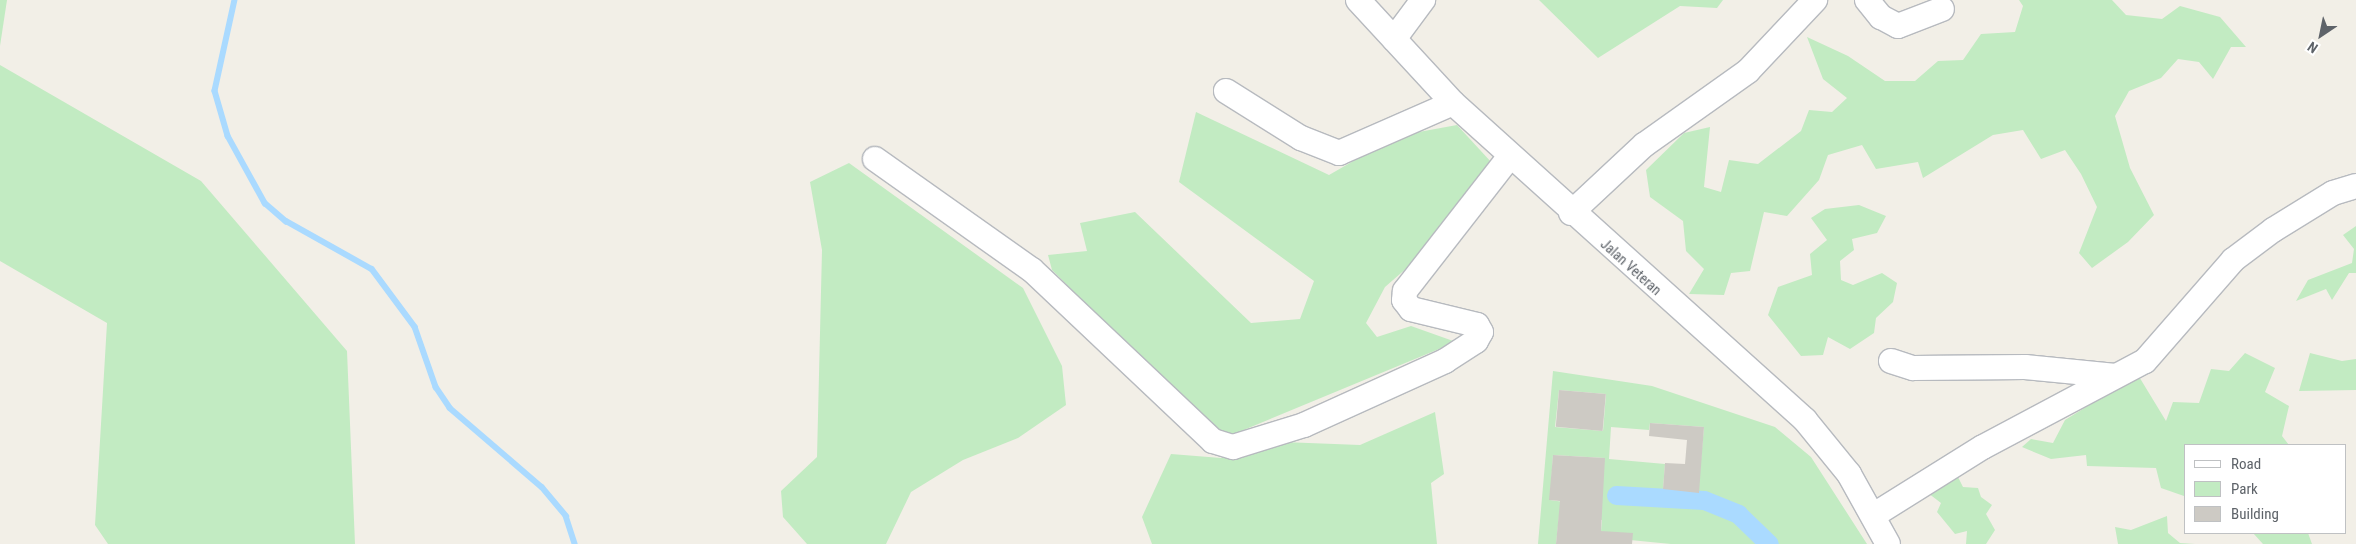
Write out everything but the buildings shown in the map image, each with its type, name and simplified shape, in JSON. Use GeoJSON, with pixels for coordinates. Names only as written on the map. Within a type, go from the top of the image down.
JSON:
{"type":"FeatureCollection","features":[{"type":"Feature","properties":{"kind":"street","name":"Jalan Veteran"},"geometry":{"type":"LineString","coordinates":[[1358,0],[1453,103],[1571,213],[1805,420],[1849,474],[1874,515],[1888,544]]}},
{"type":"Feature","properties":{"kind":"street"},"geometry":{"type":"LineString","coordinates":[[1394,39],[1423,0]]}},
{"type":"Feature","properties":{"kind":"street"},"geometry":{"type":"LineString","coordinates":[[1571,213],[1644,144],[1748,70],[1815,0]]}},
{"type":"Feature","properties":{"kind":"street"},"geometry":{"type":"LineString","coordinates":[[1867,0],[1881,16],[1898,26],[1942,8]]}},
{"type":"Feature","properties":{"kind":"street"},"geometry":{"type":"LineString","coordinates":[[1226,91],[1301,138],[1339,153],[1453,103]]}},
{"type":"Feature","properties":{"kind":"street"},"geometry":{"type":"LineString","coordinates":[[875,159],[1032,270],[1213,442],[1233,447],[1304,425],[1445,361],[1476,341],[1481,332],[1477,325],[1411,310],[1404,300],[1405,292],[1510,156]]}},
{"type":"Feature","properties":{"kind":"street"},"geometry":{"type":"LineString","coordinates":[[1874,515],[1983,447],[2116,376],[2163,345],[2233,260],[2318,202],[2356,186]]}},
{"type":"Feature","properties":{"kind":"street"},"geometry":{"type":"LineString","coordinates":[[1891,361],[1913,368],[2024,367],[2116,376]]}},
{"type":"Feature","properties":{"kind":"green space"},"geometry":{"type":"Polygon","coordinates":[[[0,0],[7,0],[0,46],[0,0]]]}},
{"type":"Feature","properties":{"kind":"green space"},"geometry":{"type":"Polygon","coordinates":[[[1539,0],[1723,0],[1717,8],[1680,6],[1598,58],[1539,0]]]}},
{"type":"Feature","properties":{"kind":"green space"},"geometry":{"type":"Polygon","coordinates":[[[2019,0],[2112,0],[2126,15],[2162,19],[2180,6],[2220,17],[2246,47],[2231,47],[2213,79],[2199,62],[2178,59],[2161,78],[2129,91],[2115,116],[2130,168],[2154,215],[2128,242],[2092,268],[2079,253],[2097,207],[2081,174],[2065,150],[2041,159],[2023,130],[1993,135],[1923,178],[1918,162],[1876,169],[1862,145],[1828,155],[1819,180],[1787,216],[1764,212],[1750,271],[1731,273],[1724,295],[1689,294],[1704,269],[1686,251],[1683,221],[1650,197],[1646,170],[1684,133],[1710,127],[1704,187],[1721,192],[1729,160],[1758,164],[1801,131],[1809,110],[1832,112],[1847,98],[1823,79],[1807,37],[1848,56],[1885,81],[1915,81],[1938,61],[1963,60],[1981,34],[2015,32],[2023,6],[2019,0]]]}},
{"type":"Feature","properties":{"kind":"green space"},"geometry":{"type":"Polygon","coordinates":[[[0,65],[201,181],[347,351],[355,544],[108,544],[95,525],[107,323],[0,261],[0,65]]]}},
{"type":"Feature","properties":{"kind":"green space"},"geometry":{"type":"Polygon","coordinates":[[[1196,112],[1329,175],[1397,136],[1457,125],[1492,163],[1416,260],[1385,287],[1366,323],[1377,337],[1411,326],[1456,342],[1222,439],[1052,270],[1048,255],[1087,251],[1080,223],[1135,212],[1251,323],[1300,319],[1314,281],[1179,182],[1196,112]]]}},
{"type":"Feature","properties":{"kind":"green space"},"geometry":{"type":"Polygon","coordinates":[[[849,163],[1023,288],[1062,366],[1066,405],[1018,438],[963,460],[911,492],[886,544],[807,544],[783,517],[781,491],[817,457],[822,250],[810,182],[849,163]]]}},
{"type":"Feature","properties":{"kind":"green space"},"geometry":{"type":"Polygon","coordinates":[[[1859,205],[1886,216],[1877,233],[1852,239],[1854,250],[1840,261],[1841,280],[1853,285],[1882,273],[1897,283],[1893,302],[1876,318],[1874,333],[1850,349],[1828,337],[1823,355],[1801,356],[1768,315],[1778,287],[1812,275],[1810,254],[1827,240],[1811,218],[1825,209],[1859,205]]]}},
{"type":"Feature","properties":{"kind":"green space"},"geometry":{"type":"Polygon","coordinates":[[[2356,226],[2356,273],[2349,273],[2332,300],[2326,289],[2296,301],[2308,280],[2352,263],[2354,249],[2343,235],[2356,226]]]}},
{"type":"Feature","properties":{"kind":"green space"},"geometry":{"type":"Polygon","coordinates":[[[2245,353],[2275,368],[2265,392],[2289,406],[2282,436],[2288,444],[2184,444],[2184,496],[2161,488],[2156,468],[2087,466],[2086,455],[2051,459],[2022,447],[2031,439],[2053,443],[2065,420],[2138,375],[2166,421],[2173,402],[2199,403],[2211,369],[2229,371],[2245,353]]]}},
{"type":"Feature","properties":{"kind":"green space"},"geometry":{"type":"Polygon","coordinates":[[[2310,353],[2342,361],[2356,359],[2356,390],[2299,391],[2310,353]]]}},
{"type":"Feature","properties":{"kind":"green space"},"geometry":{"type":"Polygon","coordinates":[[[1553,371],[1652,386],[1775,427],[1811,457],[1867,544],[1671,544],[1630,540],[1601,531],[1602,520],[1559,516],[1556,544],[1538,544],[1553,371]],[[1559,390],[1555,427],[1603,431],[1606,394],[1559,390]],[[1650,423],[1649,430],[1611,427],[1609,459],[1665,464],[1663,489],[1698,492],[1704,427],[1650,423]],[[1553,455],[1550,500],[1564,502],[1605,458],[1553,455]]]}},
{"type":"Feature","properties":{"kind":"green space"},"geometry":{"type":"Polygon","coordinates":[[[1435,412],[1444,474],[1431,483],[1437,544],[1152,544],[1142,517],[1171,454],[1221,458],[1283,442],[1360,445],[1435,412]]]}},
{"type":"Feature","properties":{"kind":"green space"},"geometry":{"type":"Polygon","coordinates":[[[1942,476],[1958,477],[1963,487],[1978,488],[1981,497],[1992,505],[1986,514],[1995,530],[1986,544],[1966,544],[1967,531],[1955,534],[1937,512],[1941,503],[1928,493],[1942,476]]]}},
{"type":"Feature","properties":{"kind":"green space"},"geometry":{"type":"Polygon","coordinates":[[[2167,516],[2168,533],[2180,543],[2195,544],[2118,544],[2115,527],[2131,530],[2167,516]]]}},
{"type":"Feature","properties":{"kind":"green space"},"geometry":{"type":"Polygon","coordinates":[[[2254,534],[2308,534],[2312,544],[2263,544],[2254,534]]]}},
{"type":"Feature","properties":{"kind":"waterway"},"geometry":{"type":"LineString","coordinates":[[235,0],[215,91],[228,136],[265,203],[286,221],[372,269],[415,327],[436,387],[450,408],[542,487],[566,516],[575,544]]}},
{"type":"Feature","properties":{"kind":"waterway"},"geometry":{"type":"LineString","coordinates":[[1616,495],[1704,500],[1738,514],[1769,544]]}}]}
